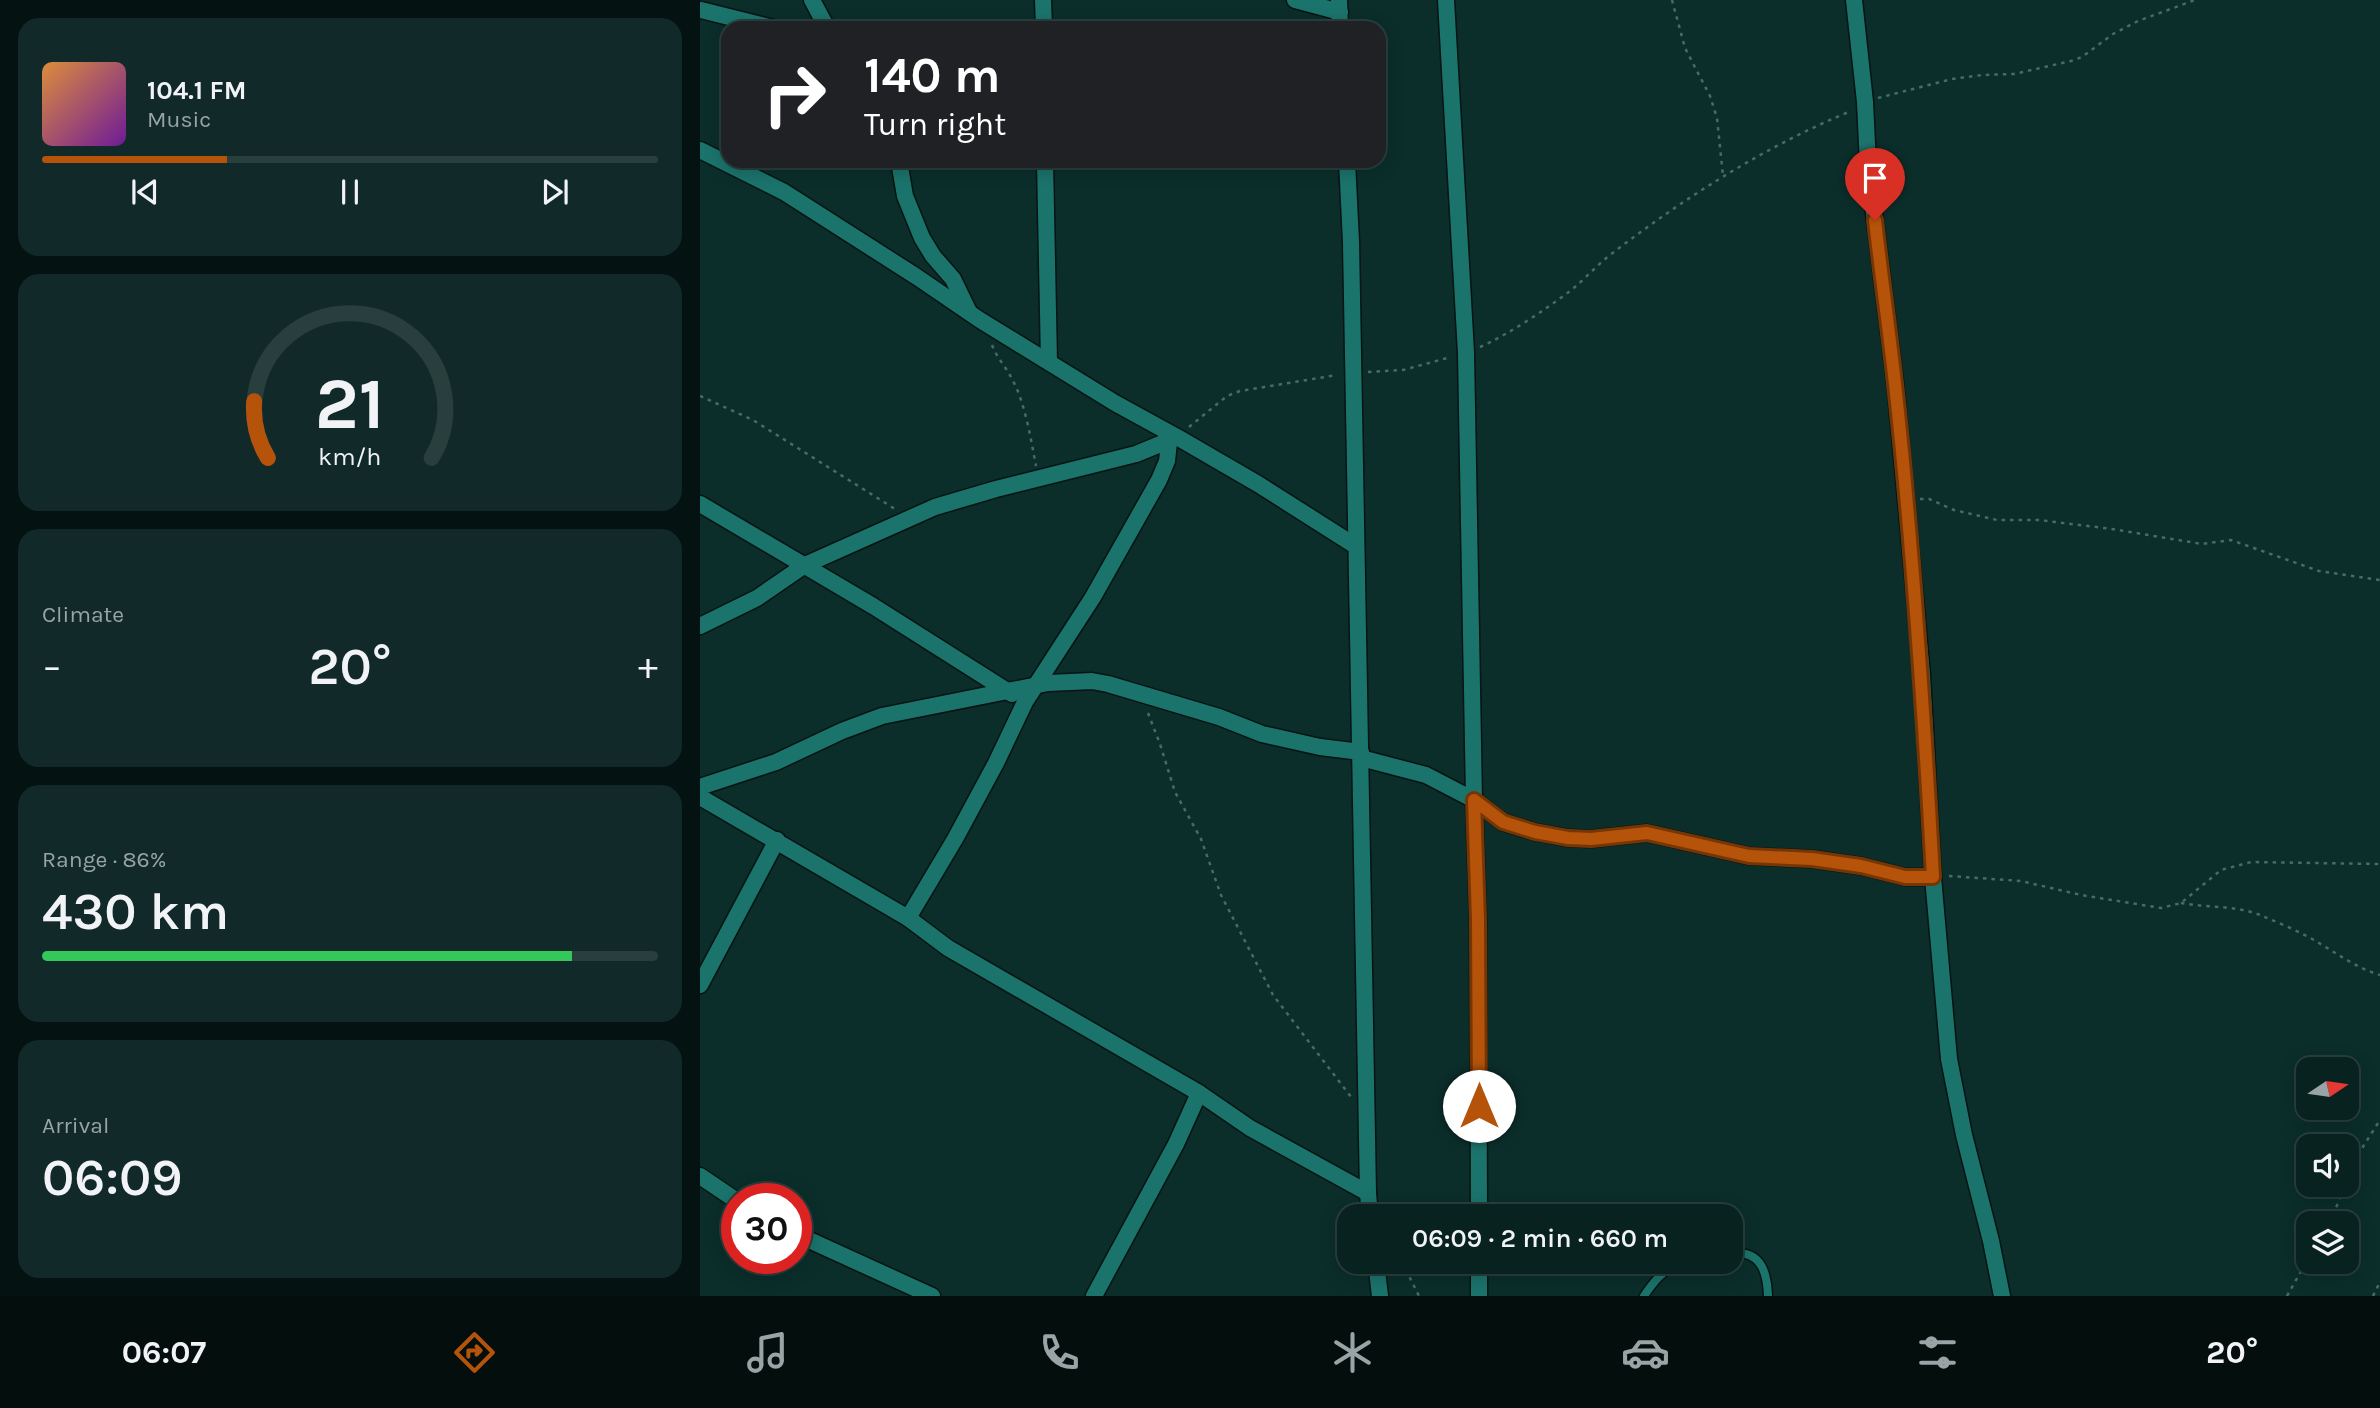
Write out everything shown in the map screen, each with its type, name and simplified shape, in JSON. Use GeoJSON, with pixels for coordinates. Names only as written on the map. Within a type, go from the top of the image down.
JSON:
{"type":"FeatureCollection","features":[{"type":"Feature","properties":{"kind":"street"},"geometry":{"type":"LineString","coordinates":[[812,0],[823,21]]}},
{"type":"Feature","properties":{"kind":"street"},"geometry":{"type":"LineString","coordinates":[[1043,0],[1044,21]]}},
{"type":"Feature","properties":{"kind":"street"},"geometry":{"type":"LineString","coordinates":[[1295,0],[1340,13]]}},
{"type":"Feature","properties":{"kind":"street"},"geometry":{"type":"LineString","coordinates":[[1446,0],[1466,353],[1478,920],[1479,1204]]}},
{"type":"Feature","properties":{"kind":"street"},"geometry":{"type":"LineString","coordinates":[[1854,0],[1865,102],[1868,165],[1895,382],[1922,675],[1933,877],[1949,1059],[1964,1135],[1992,1241],[2002,1296]]}},
{"type":"Feature","properties":{"kind":"street"},"geometry":{"type":"LineString","coordinates":[[702,8],[748,21]]}},
{"type":"Feature","properties":{"kind":"street"},"geometry":{"type":"LineString","coordinates":[[700,150],[721,160]]}},
{"type":"Feature","properties":{"kind":"street"},"geometry":{"type":"LineString","coordinates":[[736,168],[784,192],[918,277],[970,314],[1115,404],[1325,524],[1354,545]]}},
{"type":"Feature","properties":{"kind":"street"},"geometry":{"type":"LineString","coordinates":[[900,168],[905,196],[922,238],[953,279],[970,314]]}},
{"type":"Feature","properties":{"kind":"street"},"geometry":{"type":"LineString","coordinates":[[1045,168],[1049,362]]}},
{"type":"Feature","properties":{"kind":"street"},"geometry":{"type":"LineString","coordinates":[[1347,168],[1368,1204]]}},
{"type":"Feature","properties":{"kind":"street"},"geometry":{"type":"LineString","coordinates":[[700,626],[757,598],[805,565],[946,503],[1136,454],[1173,439]]}},
{"type":"Feature","properties":{"kind":"street"},"geometry":{"type":"LineString","coordinates":[[908,918],[996,764],[1024,702],[1093,597],[1159,480],[1173,439]]}},
{"type":"Feature","properties":{"kind":"street"},"geometry":{"type":"LineString","coordinates":[[700,504],[805,565],[1024,702]]}},
{"type":"Feature","properties":{"kind":"street"},"geometry":{"type":"LineString","coordinates":[[700,787],[776,762],[842,731],[882,716],[1035,686],[1092,681],[1219,717],[1262,734],[1361,755],[1426,775],[1474,800],[1503,822],[1535,832],[1591,839],[1647,833],[1749,856],[1812,859],[1861,866],[1905,877],[1933,877]]}},
{"type":"Feature","properties":{"kind":"street"},"geometry":{"type":"LineString","coordinates":[[700,797],[908,918],[948,948],[1199,1093],[1250,1129],[1367,1193]]}},
{"type":"Feature","properties":{"kind":"street"},"geometry":{"type":"LineString","coordinates":[[700,985],[777,840]]}},
{"type":"Feature","properties":{"kind":"street"},"geometry":{"type":"LineString","coordinates":[[1094,1296],[1176,1144],[1199,1093]]}},
{"type":"Feature","properties":{"kind":"street"},"geometry":{"type":"LineString","coordinates":[[700,1176],[721,1190]]}},
{"type":"Feature","properties":{"kind":"street"},"geometry":{"type":"LineString","coordinates":[[812,1241],[932,1296]]}},
{"type":"Feature","properties":{"kind":"street"},"geometry":{"type":"LineString","coordinates":[[1377,1274],[1380,1296]]}},
{"type":"Feature","properties":{"kind":"street"},"geometry":{"type":"LineString","coordinates":[[1479,1274],[1479,1296]]}},
{"type":"Feature","properties":{"kind":"lane"},"geometry":{"type":"LineString","coordinates":[[1743,1252],[1757,1259],[1765,1276],[1768,1296]]}},
{"type":"Feature","properties":{"kind":"lane"},"geometry":{"type":"LineString","coordinates":[[1644,1296],[1661,1274]]}},
{"type":"Feature","properties":{"kind":"path"},"geometry":{"type":"LineString","coordinates":[[1672,0],[1685,48],[1710,96],[1717,118],[1723,176]]}},
{"type":"Feature","properties":{"kind":"path"},"geometry":{"type":"LineString","coordinates":[[1173,439],[1219,402],[1240,391],[1353,372],[1403,370],[1466,353],[1502,337],[1571,290],[1608,256],[1711,183],[1865,102],[1952,79],[2014,74],[2071,61],[2082,57],[2113,34],[2138,21],[2195,0]]}},
{"type":"Feature","properties":{"kind":"path"},"geometry":{"type":"LineString","coordinates":[[991,342],[1013,379],[1021,400],[1038,478]]}},
{"type":"Feature","properties":{"kind":"path"},"geometry":{"type":"LineString","coordinates":[[700,396],[753,420],[910,518]]}},
{"type":"Feature","properties":{"kind":"path"},"geometry":{"type":"LineString","coordinates":[[1906,500],[1928,499],[1954,510],[1997,520],[2039,520],[2202,544],[2231,540],[2319,571],[2380,580]]}},
{"type":"Feature","properties":{"kind":"path"},"geometry":{"type":"LineString","coordinates":[[1141,693],[1175,793],[1201,839],[1222,895],[1273,995],[1366,1114]]}},
{"type":"Feature","properties":{"kind":"path"},"geometry":{"type":"LineString","coordinates":[[1933,877],[1967,876],[2021,881],[2152,908],[2171,907],[2221,870],[2251,862],[2380,864]]}},
{"type":"Feature","properties":{"kind":"path"},"geometry":{"type":"LineString","coordinates":[[2181,902],[2244,910],[2259,915],[2317,942],[2365,971],[2380,975]]}},
{"type":"Feature","properties":{"kind":"path"},"geometry":{"type":"LineString","coordinates":[[2359,1153],[2380,1120]]}},
{"type":"Feature","properties":{"kind":"path"},"geometry":{"type":"LineString","coordinates":[[1408,1274],[1419,1296]]}},
{"type":"Feature","properties":{"kind":"path"},"geometry":{"type":"LineString","coordinates":[[2287,1296],[2299,1274]]}},
{"type":"Feature","properties":{"kind":"path"},"geometry":{"type":"LineString","coordinates":[[2373,1296],[2380,1282]]}},
{"type":"Feature","properties":{"kind":"route"},"geometry":{"type":"LineString","coordinates":[[1479,1106],[1474,800],[1503,822],[1568,838],[1591,839],[1647,833],[1749,856],[1812,859],[1861,866],[1905,877],[1933,877],[1922,675],[1895,382],[1875,220]]}}]}
